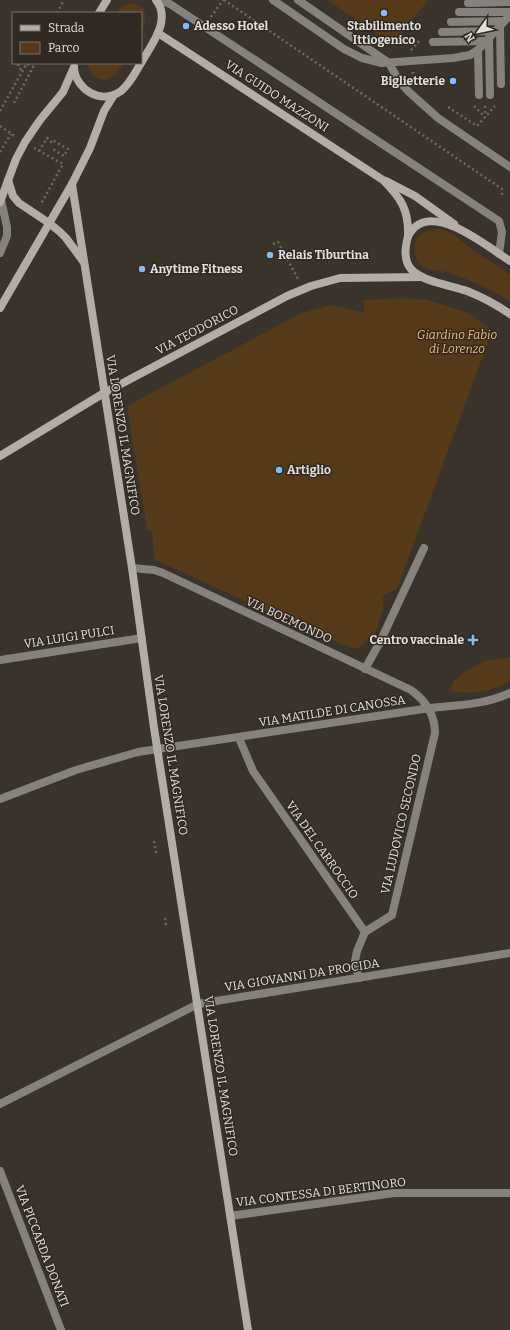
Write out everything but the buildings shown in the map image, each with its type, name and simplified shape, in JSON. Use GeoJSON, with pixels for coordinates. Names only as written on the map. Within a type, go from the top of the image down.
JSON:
{"type":"FeatureCollection","features":[{"type":"Feature","properties":{"kind":"street"},"geometry":{"type":"LineString","coordinates":[[100,12],[108,0]]}},
{"type":"Feature","properties":{"kind":"street"},"geometry":{"type":"LineString","coordinates":[[142,61],[162,22],[162,12],[156,0]]}},
{"type":"Feature","properties":{"kind":"street"},"geometry":{"type":"LineString","coordinates":[[160,0],[170,4],[499,220],[502,232],[499,254]]}},
{"type":"Feature","properties":{"kind":"street"},"geometry":{"type":"LineString","coordinates":[[273,0],[335,43],[357,56],[376,62],[388,63],[453,58],[470,55],[478,50],[502,24]]}},
{"type":"Feature","properties":{"kind":"street"},"geometry":{"type":"LineString","coordinates":[[298,0],[388,63],[399,81],[438,118],[510,167]]}},
{"type":"Feature","properties":{"kind":"street"},"geometry":{"type":"LineString","coordinates":[[468,3],[510,2]]}},
{"type":"Feature","properties":{"kind":"street"},"geometry":{"type":"LineString","coordinates":[[460,12],[510,12]]}},
{"type":"Feature","properties":{"kind":"street"},"geometry":{"type":"LineString","coordinates":[[451,22],[502,24]]}},
{"type":"Feature","properties":{"kind":"street"},"geometry":{"type":"LineString","coordinates":[[442,32],[502,24]]}},
{"type":"Feature","properties":{"kind":"street"},"geometry":{"type":"LineString","coordinates":[[500,84],[502,24]]}},
{"type":"Feature","properties":{"kind":"street","name":"VIA GUIDO MAZZONI"},"geometry":{"type":"LineString","coordinates":[[158,32],[383,180],[394,191],[402,203],[408,220],[408,236],[405,252],[408,264],[415,273],[422,277]]}},
{"type":"Feature","properties":{"kind":"street"},"geometry":{"type":"LineString","coordinates":[[433,42],[488,40]]}},
{"type":"Feature","properties":{"kind":"street"},"geometry":{"type":"LineString","coordinates":[[488,40],[490,95]]}},
{"type":"Feature","properties":{"kind":"street"},"geometry":{"type":"LineString","coordinates":[[478,50],[479,95]]}},
{"type":"Feature","properties":{"kind":"street"},"geometry":{"type":"LineString","coordinates":[[0,308],[72,184],[90,148],[104,112],[114,95],[126,87],[140,64]]}},
{"type":"Feature","properties":{"kind":"street"},"geometry":{"type":"LineString","coordinates":[[74,65],[76,78],[86,90],[99,96],[114,95]]}},
{"type":"Feature","properties":{"kind":"street"},"geometry":{"type":"LineString","coordinates":[[0,253],[7,236],[7,227],[0,201],[8,180],[25,142],[40,120],[63,92],[74,65]]}},
{"type":"Feature","properties":{"kind":"street"},"geometry":{"type":"LineString","coordinates":[[8,180],[14,196],[19,203],[66,238],[84,262]]}},
{"type":"Feature","properties":{"kind":"street","name":"VIA GUIDO MAZZONI"},"geometry":{"type":"LineString","coordinates":[[383,180],[395,184],[414,196],[457,227]]}},
{"type":"Feature","properties":{"kind":"street","name":"VIA LORENZO IL MAGNIFICO"},"geometry":{"type":"LineString","coordinates":[[72,184],[248,1330]]}},
{"type":"Feature","properties":{"kind":"street"},"geometry":{"type":"LineString","coordinates":[[408,236],[418,225],[428,221],[438,221],[457,227],[510,261]]}},
{"type":"Feature","properties":{"kind":"street"},"geometry":{"type":"LineString","coordinates":[[422,277],[474,294],[493,303],[510,314]]}},
{"type":"Feature","properties":{"kind":"street","name":"VIA TEODORICO"},"geometry":{"type":"LineString","coordinates":[[0,456],[104,393],[274,302],[311,286],[340,278],[422,277]]}},
{"type":"Feature","properties":{"kind":"street"},"geometry":{"type":"LineString","coordinates":[[365,669],[380,642],[424,548]]}},
{"type":"Feature","properties":{"kind":"street","name":"VIA BOEMONDO"},"geometry":{"type":"LineString","coordinates":[[132,568],[154,570],[163,573],[411,690],[430,708]]}},
{"type":"Feature","properties":{"kind":"street","name":"VIA LUIGI PULCI"},"geometry":{"type":"LineString","coordinates":[[0,660],[142,638]]}},
{"type":"Feature","properties":{"kind":"street","name":"VIA MATILDE DI CANOSSA"},"geometry":{"type":"LineString","coordinates":[[0,799],[76,770],[138,752],[239,738],[430,708],[474,704],[495,699],[510,693]]}},
{"type":"Feature","properties":{"kind":"street","name":"VIA LUDOVICO SECONDO"},"geometry":{"type":"LineString","coordinates":[[365,932],[392,915],[435,733],[430,708]]}},
{"type":"Feature","properties":{"kind":"street","name":"VIA DEL CARROCCIO"},"geometry":{"type":"LineString","coordinates":[[239,738],[253,771],[365,932]]}},
{"type":"Feature","properties":{"kind":"street"},"geometry":{"type":"LineString","coordinates":[[359,978],[355,961],[357,951],[365,932]]}},
{"type":"Feature","properties":{"kind":"street","name":"VIA GIOVANNI DA PROCIDA"},"geometry":{"type":"LineString","coordinates":[[0,1104],[198,1004],[510,953]]}},
{"type":"Feature","properties":{"kind":"street","name":"VIA PICCARDA DONATI"},"geometry":{"type":"LineString","coordinates":[[0,1171],[61,1330]]}},
{"type":"Feature","properties":{"kind":"street","name":"VIA CONTESSA DI BERTINORO"},"geometry":{"type":"LineString","coordinates":[[230,1216],[394,1193],[510,1193]]}},
{"type":"Feature","properties":{"kind":"path"},"geometry":{"type":"LineString","coordinates":[[58,12],[64,0]]}},
{"type":"Feature","properties":{"kind":"path"},"geometry":{"type":"LineString","coordinates":[[211,17],[223,0],[502,189],[502,198]]}},
{"type":"Feature","properties":{"kind":"path"},"geometry":{"type":"LineString","coordinates":[[18,64],[19,68],[23,71]]}},
{"type":"Feature","properties":{"kind":"path"},"geometry":{"type":"LineString","coordinates":[[0,111],[27,64],[33,67],[14,103]]}},
{"type":"Feature","properties":{"kind":"path"},"geometry":{"type":"LineString","coordinates":[[413,66],[413,73],[425,84]]}},
{"type":"Feature","properties":{"kind":"path"},"geometry":{"type":"LineString","coordinates":[[448,107],[476,127],[495,105]]}},
{"type":"Feature","properties":{"kind":"path"},"geometry":{"type":"LineString","coordinates":[[474,106],[485,117]]}},
{"type":"Feature","properties":{"kind":"path"},"geometry":{"type":"LineString","coordinates":[[485,106],[485,117]]}},
{"type":"Feature","properties":{"kind":"path"},"geometry":{"type":"LineString","coordinates":[[0,126],[16,137]]}},
{"type":"Feature","properties":{"kind":"path"},"geometry":{"type":"LineString","coordinates":[[0,152],[11,134]]}},
{"type":"Feature","properties":{"kind":"path"},"geometry":{"type":"LineString","coordinates":[[39,151],[47,138],[51,142],[52,140],[68,149],[64,156],[53,149]]}},
{"type":"Feature","properties":{"kind":"path"},"geometry":{"type":"LineString","coordinates":[[32,154],[35,148],[63,164],[40,204],[42,206],[40,208]]}},
{"type":"Feature","properties":{"kind":"path"},"geometry":{"type":"LineString","coordinates":[[273,244],[278,242],[294,273]]}},
{"type":"Feature","properties":{"kind":"path"},"geometry":{"type":"LineString","coordinates":[[154,841],[156,852]]}},
{"type":"Feature","properties":{"kind":"path"},"geometry":{"type":"LineString","coordinates":[[165,918],[166,926]]}},
{"type":"Feature","properties":{"kind":"green space"},"geometry":{"type":"Polygon","coordinates":[[[328,0],[428,0],[393,45],[328,0]]]}},
{"type":"Feature","properties":{"kind":"green space"},"geometry":{"type":"Polygon","coordinates":[[[130,3],[136,4],[143,9],[146,17],[142,29],[142,12],[117,12],[121,7],[130,3]]]}},
{"type":"Feature","properties":{"kind":"green space"},"geometry":{"type":"Polygon","coordinates":[[[88,64],[122,64],[115,75],[104,80],[96,78],[90,72],[88,64]]]}},
{"type":"Feature","properties":{"kind":"green space"},"geometry":{"type":"Polygon","coordinates":[[[440,229],[451,233],[474,251],[510,274],[510,302],[495,292],[471,281],[446,272],[427,269],[419,263],[415,255],[417,238],[422,233],[427,231],[440,229]]]}},
{"type":"Feature","properties":{"kind":"green space","name":"Artiglio"},"geometry":{"type":"Polygon","coordinates":[[[404,298],[427,300],[469,313],[492,331],[397,589],[383,596],[383,609],[375,635],[356,649],[327,639],[154,559],[152,531],[147,530],[127,406],[302,313],[332,305],[365,313],[363,300],[404,298]]]}},
{"type":"Feature","properties":{"kind":"green space"},"geometry":{"type":"Polygon","coordinates":[[[510,657],[510,681],[496,688],[483,691],[461,693],[450,690],[454,681],[466,671],[484,661],[510,657]]]}},
{"type":"Feature","properties":{"kind":"place","name":"Stabilimento Ittiogenico"},"geometry":{"type":"Point","coordinates":[384,13]}},
{"type":"Feature","properties":{"kind":"place","name":"Adesso Hotel"},"geometry":{"type":"Point","coordinates":[186,26]}},
{"type":"Feature","properties":{"kind":"place","name":"Biglietterie"},"geometry":{"type":"Point","coordinates":[453,81]}},
{"type":"Feature","properties":{"kind":"place","name":"Relais Tiburtina"},"geometry":{"type":"Point","coordinates":[270,255]}},
{"type":"Feature","properties":{"kind":"place","name":"Anytime Fitness"},"geometry":{"type":"Point","coordinates":[142,269]}},
{"type":"Feature","properties":{"kind":"place","name":"Artiglio"},"geometry":{"type":"Point","coordinates":[279,470]}},
{"type":"Feature","properties":{"kind":"place","name":"Centro vaccinale"},"geometry":{"type":"Point","coordinates":[473,640]}},
{"type":"Feature","properties":{"kind":"park label","name":"Giardino Fabio di Lorenzo"},"geometry":{"type":"Point","coordinates":[457,342]}}]}
